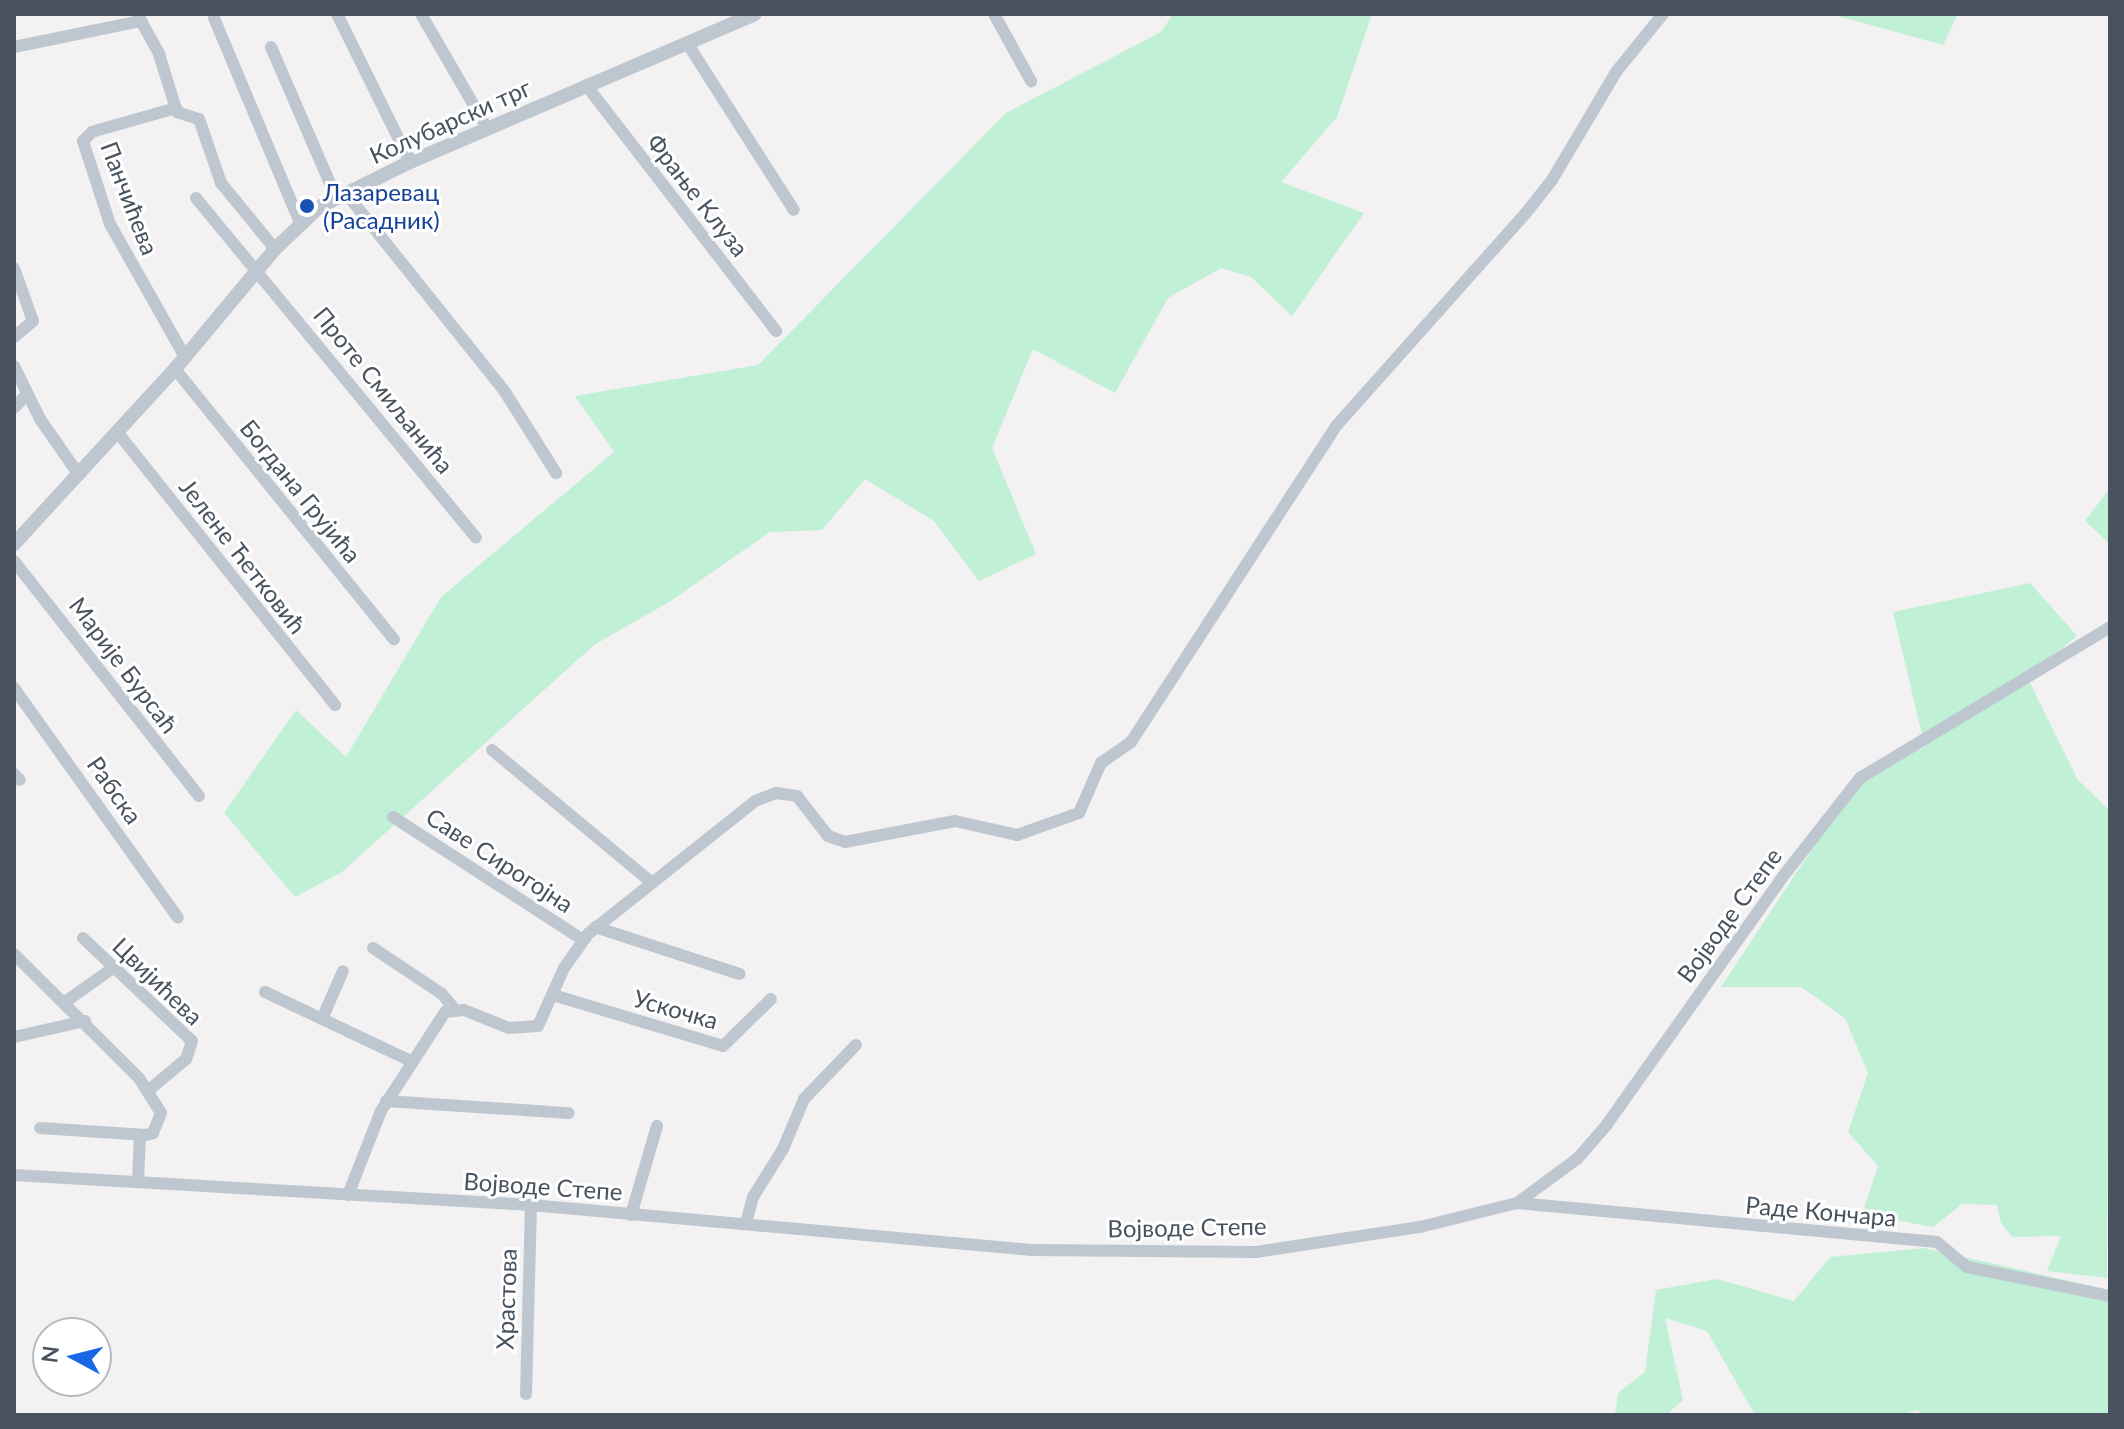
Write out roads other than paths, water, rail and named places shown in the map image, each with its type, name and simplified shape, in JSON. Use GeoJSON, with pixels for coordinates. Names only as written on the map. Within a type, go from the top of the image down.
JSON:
{"type":"FeatureCollection","features":[{"type":"Feature","properties":{"kind":"street"},"geometry":{"type":"LineString","coordinates":[[337,14],[410,162]]}},
{"type":"Feature","properties":{"kind":"street"},"geometry":{"type":"LineString","coordinates":[[421,14],[487,128]]}},
{"type":"Feature","properties":{"kind":"street","name":"Колубарски трг"},"geometry":{"type":"LineString","coordinates":[[14,544],[180,363],[275,249],[300,223],[340,194],[755,14]]}},
{"type":"Feature","properties":{"kind":"street"},"geometry":{"type":"LineString","coordinates":[[994,14],[1031,81]]}},
{"type":"Feature","properties":{"kind":"street"},"geometry":{"type":"LineString","coordinates":[[373,948],[442,994],[453,1007],[509,1028],[532,1029],[583,940],[595,927],[745,808],[776,793],[797,796],[828,836],[845,842],[955,821],[1017,835],[1079,813],[1101,763],[1131,742],[1337,425],[1526,213],[1552,180],[1616,72],[1663,14]]}},
{"type":"Feature","properties":{"kind":"street"},"geometry":{"type":"LineString","coordinates":[[14,47],[140,17],[176,108],[199,119],[221,183],[275,249]]}},
{"type":"Feature","properties":{"kind":"street"},"geometry":{"type":"LineString","coordinates":[[214,18],[300,223]]}},
{"type":"Feature","properties":{"kind":"street"},"geometry":{"type":"LineString","coordinates":[[687,43],[794,210]]}},
{"type":"Feature","properties":{"kind":"street"},"geometry":{"type":"LineString","coordinates":[[271,47],[340,194],[505,392],[556,473]]}},
{"type":"Feature","properties":{"kind":"street","name":"Фрање Клуза"},"geometry":{"type":"LineString","coordinates":[[586,85],[776,331]]}},
{"type":"Feature","properties":{"kind":"street","name":"Панчићева"},"geometry":{"type":"LineString","coordinates":[[176,108],[92,132],[83,141],[110,224],[180,363]]}},
{"type":"Feature","properties":{"kind":"street","name":"Проте Смиљанића"},"geometry":{"type":"LineString","coordinates":[[196,198],[476,538]]}},
{"type":"Feature","properties":{"kind":"street"},"geometry":{"type":"LineString","coordinates":[[14,268],[33,321],[14,337]]}},
{"type":"Feature","properties":{"kind":"street","name":"Богдана Грујића"},"geometry":{"type":"LineString","coordinates":[[180,363],[394,639]]}},
{"type":"Feature","properties":{"kind":"street"},"geometry":{"type":"LineString","coordinates":[[14,366],[27,394],[79,475]]}},
{"type":"Feature","properties":{"kind":"street"},"geometry":{"type":"LineString","coordinates":[[14,408],[27,394]]}},
{"type":"Feature","properties":{"kind":"street","name":"Јелене Ћетковић"},"geometry":{"type":"LineString","coordinates":[[118,433],[335,705]]}},
{"type":"Feature","properties":{"kind":"street","name":"Марије Бурсаћ"},"geometry":{"type":"LineString","coordinates":[[14,561],[199,796]]}},
{"type":"Feature","properties":{"kind":"street","name":"Војводе Степе"},"geometry":{"type":"LineString","coordinates":[[14,1175],[531,1205],[1032,1250],[1256,1252],[1420,1227],[1517,1203],[1577,1159],[1605,1127],[1781,879],[1860,778],[2110,627]]}},
{"type":"Feature","properties":{"kind":"street","name":"Рабска"},"geometry":{"type":"LineString","coordinates":[[14,688],[178,918]]}},
{"type":"Feature","properties":{"kind":"street"},"geometry":{"type":"LineString","coordinates":[[492,750],[652,883]]}},
{"type":"Feature","properties":{"kind":"street","name":"Саве Сирогојна"},"geometry":{"type":"LineString","coordinates":[[393,817],[583,940]]}},
{"type":"Feature","properties":{"kind":"street"},"geometry":{"type":"LineString","coordinates":[[595,927],[740,974]]}},
{"type":"Feature","properties":{"kind":"street","name":"Цвијићева"},"geometry":{"type":"LineString","coordinates":[[83,938],[192,1041],[186,1059],[149,1090]]}},
{"type":"Feature","properties":{"kind":"street"},"geometry":{"type":"LineString","coordinates":[[14,954],[85,1021],[149,1090],[161,1113],[153,1133],[143,1135],[40,1128]]}},
{"type":"Feature","properties":{"kind":"street"},"geometry":{"type":"LineString","coordinates":[[65,1002],[113,968]]}},
{"type":"Feature","properties":{"kind":"street"},"geometry":{"type":"LineString","coordinates":[[322,1019],[343,971]]}},
{"type":"Feature","properties":{"kind":"street"},"geometry":{"type":"LineString","coordinates":[[265,992],[411,1061]]}},
{"type":"Feature","properties":{"kind":"street","name":"Ускочка"},"geometry":{"type":"LineString","coordinates":[[553,995],[723,1046],[771,999]]}},
{"type":"Feature","properties":{"kind":"street"},"geometry":{"type":"LineString","coordinates":[[348,1195],[386,1101],[411,1061],[453,1007]]}},
{"type":"Feature","properties":{"kind":"street"},"geometry":{"type":"LineString","coordinates":[[14,1037],[85,1021]]}},
{"type":"Feature","properties":{"kind":"street"},"geometry":{"type":"LineString","coordinates":[[746,1223],[753,1197],[783,1149],[804,1099],[856,1045]]}},
{"type":"Feature","properties":{"kind":"street"},"geometry":{"type":"LineString","coordinates":[[386,1101],[569,1113]]}},
{"type":"Feature","properties":{"kind":"street"},"geometry":{"type":"LineString","coordinates":[[631,1215],[657,1126]]}},
{"type":"Feature","properties":{"kind":"street"},"geometry":{"type":"LineString","coordinates":[[138,1182],[143,1135]]}},
{"type":"Feature","properties":{"kind":"street","name":"Раде Кончара"},"geometry":{"type":"LineString","coordinates":[[1517,1203],[1937,1242],[1967,1267],[2110,1296]]}},
{"type":"Feature","properties":{"kind":"street","name":"Храстова"},"geometry":{"type":"LineString","coordinates":[[526,1394],[531,1205]]}},
{"type":"Feature","properties":{"kind":"place","name":"Лазаревац (Расадник)"},"geometry":{"type":"Point","coordinates":[307,206]}}]}
